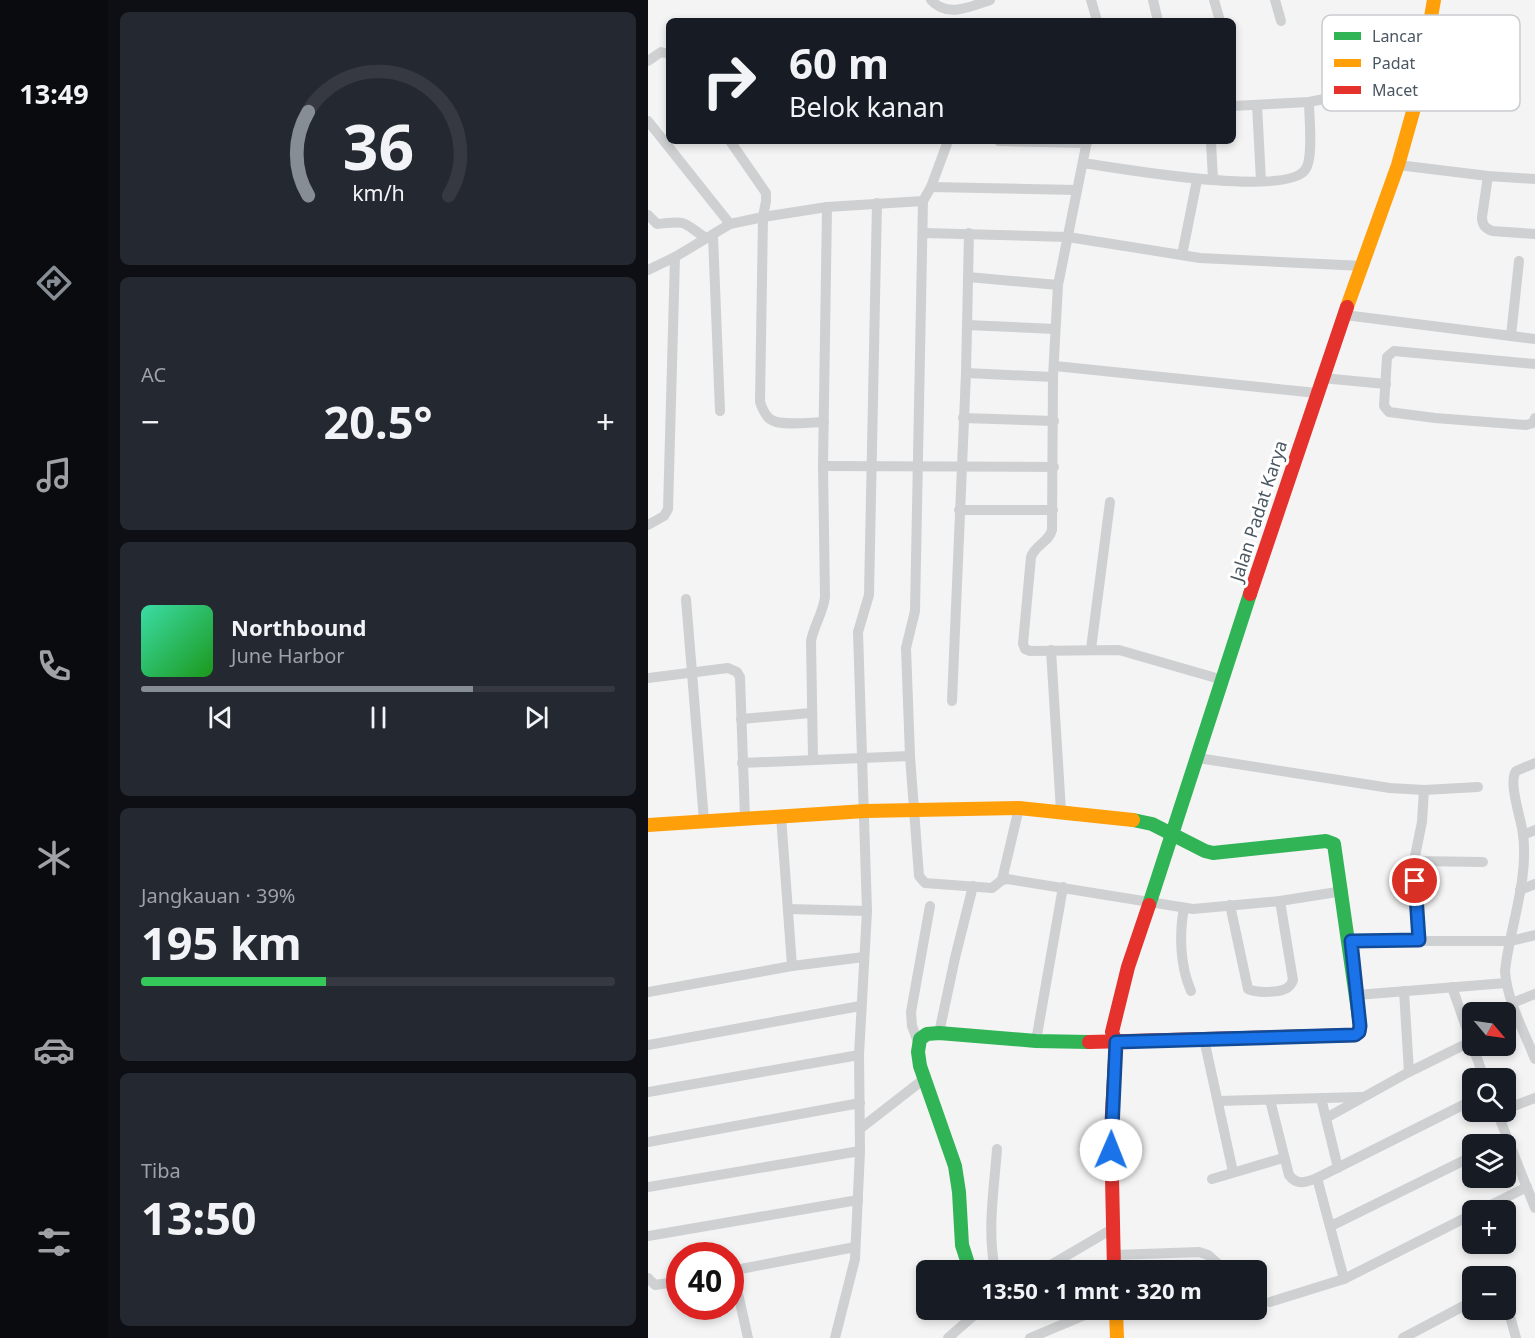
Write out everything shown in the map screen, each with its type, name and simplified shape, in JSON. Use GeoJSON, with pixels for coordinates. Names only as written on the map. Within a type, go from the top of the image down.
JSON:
{"type":"FeatureCollection","features":[{"type":"Feature","properties":{"kind":"street"},"geometry":{"type":"LineString","coordinates":[[931,0],[940,8],[950,10],[990,0]]}},
{"type":"Feature","properties":{"kind":"street"},"geometry":{"type":"LineString","coordinates":[[1091,0],[1096,18]]}},
{"type":"Feature","properties":{"kind":"street"},"geometry":{"type":"LineString","coordinates":[[1153,0],[1157,18]]}},
{"type":"Feature","properties":{"kind":"street"},"geometry":{"type":"LineString","coordinates":[[1214,0],[1219,18]]}},
{"type":"Feature","properties":{"kind":"street"},"geometry":{"type":"LineString","coordinates":[[1275,0],[1281,21]]}},
{"type":"Feature","properties":{"kind":"street","name":"Jalan Padat Karya"},"geometry":{"type":"LineString","coordinates":[[1431,15],[1434,0]]}},
{"type":"Feature","properties":{"kind":"street"},"geometry":{"type":"LineString","coordinates":[[648,61],[661,52],[666,53]]}},
{"type":"Feature","properties":{"kind":"street"},"geometry":{"type":"LineString","coordinates":[[1236,106],[1322,100]]}},
{"type":"Feature","properties":{"kind":"street"},"geometry":{"type":"LineString","coordinates":[[1083,163],[1197,180],[1261,181],[1296,177],[1308,166],[1309,102]]}},
{"type":"Feature","properties":{"kind":"street"},"geometry":{"type":"LineString","coordinates":[[1257,105],[1261,181]]}},
{"type":"Feature","properties":{"kind":"street","name":"Jalan Padat Karya"},"geometry":{"type":"LineString","coordinates":[[1114,1260],[1111,1131],[1114,1037],[1128,967],[1322,378],[1398,165],[1413,111]]}},
{"type":"Feature","properties":{"kind":"street"},"geometry":{"type":"LineString","coordinates":[[648,121],[666,144]]}},
{"type":"Feature","properties":{"kind":"street"},"geometry":{"type":"LineString","coordinates":[[666,144],[730,224]]}},
{"type":"Feature","properties":{"kind":"street"},"geometry":{"type":"LineString","coordinates":[[732,144],[766,193],[763,217],[760,402],[763,411],[770,419],[779,423],[824,422]]}},
{"type":"Feature","properties":{"kind":"street"},"geometry":{"type":"LineString","coordinates":[[947,144],[931,187],[923,201],[915,611],[906,648],[910,756],[921,881],[992,888],[1007,879],[1184,908],[1280,901],[1343,891]]}},
{"type":"Feature","properties":{"kind":"street"},"geometry":{"type":"LineString","coordinates":[[1087,144],[1058,285],[1051,535],[1033,552],[1031,557],[1023,644],[1025,649],[1030,651],[1110,648],[1223,680]]}},
{"type":"Feature","properties":{"kind":"street"},"geometry":{"type":"LineString","coordinates":[[1211,144],[1213,180]]}},
{"type":"Feature","properties":{"kind":"street"},"geometry":{"type":"LineString","coordinates":[[1398,165],[1535,179]]}},
{"type":"Feature","properties":{"kind":"street"},"geometry":{"type":"LineString","coordinates":[[1488,176],[1482,217],[1482,223],[1486,228],[1492,231],[1535,234]]}},
{"type":"Feature","properties":{"kind":"street"},"geometry":{"type":"LineString","coordinates":[[1182,255],[1197,180]]}},
{"type":"Feature","properties":{"kind":"street"},"geometry":{"type":"LineString","coordinates":[[931,187],[1077,190]]}},
{"type":"Feature","properties":{"kind":"street"},"geometry":{"type":"LineString","coordinates":[[648,270],[675,257],[730,224],[827,207],[923,201]]}},
{"type":"Feature","properties":{"kind":"street"},"geometry":{"type":"LineString","coordinates":[[835,1338],[853,1269],[861,1128],[860,1006],[867,911],[858,632],[869,595],[877,203]]}},
{"type":"Feature","properties":{"kind":"street"},"geometry":{"type":"LineString","coordinates":[[813,759],[811,641],[813,630],[822,613],[825,597],[824,422],[827,207]]}},
{"type":"Feature","properties":{"kind":"street"},"geometry":{"type":"LineString","coordinates":[[648,215],[658,224],[678,221],[710,237]]}},
{"type":"Feature","properties":{"kind":"street"},"geometry":{"type":"LineString","coordinates":[[923,233],[1068,237],[1200,258],[1363,266]]}},
{"type":"Feature","properties":{"kind":"street"},"geometry":{"type":"LineString","coordinates":[[952,701],[966,373],[969,233]]}},
{"type":"Feature","properties":{"kind":"street"},"geometry":{"type":"LineString","coordinates":[[710,237],[720,411]]}},
{"type":"Feature","properties":{"kind":"street"},"geometry":{"type":"LineString","coordinates":[[648,525],[664,516],[668,509],[675,257]]}},
{"type":"Feature","properties":{"kind":"street"},"geometry":{"type":"LineString","coordinates":[[1510,336],[1519,261]]}},
{"type":"Feature","properties":{"kind":"street"},"geometry":{"type":"LineString","coordinates":[[968,277],[1058,285]]}},
{"type":"Feature","properties":{"kind":"street"},"geometry":{"type":"LineString","coordinates":[[1345,315],[1535,339]]}},
{"type":"Feature","properties":{"kind":"street"},"geometry":{"type":"LineString","coordinates":[[967,325],[1055,329]]}},
{"type":"Feature","properties":{"kind":"street"},"geometry":{"type":"LineString","coordinates":[[1535,364],[1394,351],[1388,357],[1384,406],[1389,412],[1435,418],[1526,425],[1533,423],[1535,418]]}},
{"type":"Feature","properties":{"kind":"street"},"geometry":{"type":"LineString","coordinates":[[966,373],[1054,372],[1317,393]]}},
{"type":"Feature","properties":{"kind":"street"},"geometry":{"type":"LineString","coordinates":[[1322,378],[1386,384]]}},
{"type":"Feature","properties":{"kind":"street"},"geometry":{"type":"LineString","coordinates":[[963,418],[1054,421]]}},
{"type":"Feature","properties":{"kind":"street"},"geometry":{"type":"LineString","coordinates":[[824,466],[1054,467]]}},
{"type":"Feature","properties":{"kind":"street"},"geometry":{"type":"LineString","coordinates":[[1091,649],[1110,502]]}},
{"type":"Feature","properties":{"kind":"street"},"geometry":{"type":"LineString","coordinates":[[959,510],[1053,510]]}},
{"type":"Feature","properties":{"kind":"street"},"geometry":{"type":"LineString","coordinates":[[686,599],[704,821]]}},
{"type":"Feature","properties":{"kind":"street"},"geometry":{"type":"LineString","coordinates":[[1051,650],[1061,811]]}},
{"type":"Feature","properties":{"kind":"street"},"geometry":{"type":"LineString","coordinates":[[648,678],[728,668],[737,672],[740,677],[745,818]]}},
{"type":"Feature","properties":{"kind":"street"},"geometry":{"type":"LineString","coordinates":[[741,719],[811,714]]}},
{"type":"Feature","properties":{"kind":"street"},"geometry":{"type":"LineString","coordinates":[[742,763],[862,756],[910,756]]}},
{"type":"Feature","properties":{"kind":"street"},"geometry":{"type":"LineString","coordinates":[[1198,758],[1390,788],[1424,790],[1478,787]]}},
{"type":"Feature","properties":{"kind":"street"},"geometry":{"type":"LineString","coordinates":[[1512,1002],[1506,983],[1506,963],[1520,890],[1523,835],[1513,780],[1516,771],[1535,763]]}},
{"type":"Feature","properties":{"kind":"street"},"geometry":{"type":"LineString","coordinates":[[1419,940],[1414,861],[1422,822],[1424,790]]}},
{"type":"Feature","properties":{"kind":"street"},"geometry":{"type":"LineString","coordinates":[[1002,880],[1019,808]]}},
{"type":"Feature","properties":{"kind":"street"},"geometry":{"type":"LineString","coordinates":[[648,825],[865,811],[1019,808],[1142,821],[1213,853],[1330,842],[1336,849],[1351,941],[1359,1032],[1350,1036],[1204,1039],[1114,1037],[1036,1041],[928,1034],[918,1042]]}},
{"type":"Feature","properties":{"kind":"street"},"geometry":{"type":"LineString","coordinates":[[781,816],[792,966]]}},
{"type":"Feature","properties":{"kind":"street"},"geometry":{"type":"LineString","coordinates":[[1523,835],[1535,830]]}},
{"type":"Feature","properties":{"kind":"street"},"geometry":{"type":"LineString","coordinates":[[1414,861],[1483,862]]}},
{"type":"Feature","properties":{"kind":"street"},"geometry":{"type":"LineString","coordinates":[[1520,890],[1535,884]]}},
{"type":"Feature","properties":{"kind":"street"},"geometry":{"type":"LineString","coordinates":[[939,1034],[973,886]]}},
{"type":"Feature","properties":{"kind":"street"},"geometry":{"type":"LineString","coordinates":[[1036,1041],[1063,887]]}},
{"type":"Feature","properties":{"kind":"street"},"geometry":{"type":"LineString","coordinates":[[1230,905],[1248,989],[1255,992],[1280,990],[1288,987],[1293,980],[1280,901]]}},
{"type":"Feature","properties":{"kind":"street"},"geometry":{"type":"LineString","coordinates":[[930,906],[911,1012],[912,1026],[918,1042],[924,1079],[957,1173],[960,1244],[964,1260]]}},
{"type":"Feature","properties":{"kind":"street"},"geometry":{"type":"LineString","coordinates":[[1184,908],[1180,933],[1181,949],[1191,991]]}},
{"type":"Feature","properties":{"kind":"street"},"geometry":{"type":"LineString","coordinates":[[788,909],[867,911]]}},
{"type":"Feature","properties":{"kind":"street"},"geometry":{"type":"LineString","coordinates":[[1351,941],[1511,940],[1535,934]]}},
{"type":"Feature","properties":{"kind":"street"},"geometry":{"type":"LineString","coordinates":[[648,992],[792,966],[864,957]]}},
{"type":"Feature","properties":{"kind":"street"},"geometry":{"type":"LineString","coordinates":[[1357,994],[1506,983]]}},
{"type":"Feature","properties":{"kind":"street"},"geometry":{"type":"LineString","coordinates":[[1452,987],[1462,1018]]}},
{"type":"Feature","properties":{"kind":"street"},"geometry":{"type":"LineString","coordinates":[[1404,991],[1409,1072]]}},
{"type":"Feature","properties":{"kind":"street"},"geometry":{"type":"LineString","coordinates":[[1515,1002],[1535,994]]}},
{"type":"Feature","properties":{"kind":"street"},"geometry":{"type":"LineString","coordinates":[[648,1045],[860,1006]]}},
{"type":"Feature","properties":{"kind":"street"},"geometry":{"type":"LineString","coordinates":[[1516,1013],[1535,1059]]}},
{"type":"Feature","properties":{"kind":"street"},"geometry":{"type":"LineString","coordinates":[[1204,1039],[1233,1172]]}},
{"type":"Feature","properties":{"kind":"street"},"geometry":{"type":"LineString","coordinates":[[1326,1118],[1462,1046]]}},
{"type":"Feature","properties":{"kind":"street"},"geometry":{"type":"LineString","coordinates":[[648,1092],[859,1055]]}},
{"type":"Feature","properties":{"kind":"street"},"geometry":{"type":"LineString","coordinates":[[861,1128],[924,1079]]}},
{"type":"Feature","properties":{"kind":"street"},"geometry":{"type":"LineString","coordinates":[[1218,1101],[1364,1097]]}},
{"type":"Feature","properties":{"kind":"street"},"geometry":{"type":"LineString","coordinates":[[1321,1098],[1338,1168]]}},
{"type":"Feature","properties":{"kind":"street"},"geometry":{"type":"LineString","coordinates":[[1516,1105],[1535,1098]]}},
{"type":"Feature","properties":{"kind":"street"},"geometry":{"type":"LineString","coordinates":[[1270,1100],[1283,1158],[1289,1175],[1297,1182],[1317,1178],[1462,1106]]}},
{"type":"Feature","properties":{"kind":"street"},"geometry":{"type":"LineString","coordinates":[[648,1142],[860,1103]]}},
{"type":"Feature","properties":{"kind":"street"},"geometry":{"type":"LineString","coordinates":[[994,1260],[990,1228],[997,1149]]}},
{"type":"Feature","properties":{"kind":"street"},"geometry":{"type":"LineString","coordinates":[[648,1187],[860,1151]]}},
{"type":"Feature","properties":{"kind":"street"},"geometry":{"type":"LineString","coordinates":[[1212,1179],[1283,1158]]}},
{"type":"Feature","properties":{"kind":"street"},"geometry":{"type":"LineString","coordinates":[[1516,1159],[1535,1208]]}},
{"type":"Feature","properties":{"kind":"street"},"geometry":{"type":"LineString","coordinates":[[1331,1226],[1462,1161]]}},
{"type":"Feature","properties":{"kind":"street"},"geometry":{"type":"LineString","coordinates":[[1317,1178],[1344,1279]]}},
{"type":"Feature","properties":{"kind":"street"},"geometry":{"type":"LineString","coordinates":[[1501,1200],[1527,1187]]}},
{"type":"Feature","properties":{"kind":"street"},"geometry":{"type":"LineString","coordinates":[[648,1236],[858,1200]]}},
{"type":"Feature","properties":{"kind":"street"},"geometry":{"type":"LineString","coordinates":[[1270,1302],[1344,1279],[1462,1220]]}},
{"type":"Feature","properties":{"kind":"street"},"geometry":{"type":"LineString","coordinates":[[1059,1260],[1112,1229]]}},
{"type":"Feature","properties":{"kind":"street"},"geometry":{"type":"LineString","coordinates":[[744,1269],[855,1246]]}},
{"type":"Feature","properties":{"kind":"street"},"geometry":{"type":"LineString","coordinates":[[1114,1255],[1199,1252],[1213,1260]]}},
{"type":"Feature","properties":{"kind":"street"},"geometry":{"type":"LineString","coordinates":[[648,1278],[655,1285],[666,1283]]}},
{"type":"Feature","properties":{"kind":"street"},"geometry":{"type":"LineString","coordinates":[[1403,1338],[1462,1307]]}},
{"type":"Feature","properties":{"kind":"street"},"geometry":{"type":"LineString","coordinates":[[744,1320],[748,1338]]}},
{"type":"Feature","properties":{"kind":"street"},"geometry":{"type":"LineString","coordinates":[[948,1338],[969,1320]]}},
{"type":"Feature","properties":{"kind":"street"},"geometry":{"type":"LineString","coordinates":[[1030,1338],[1073,1320]]}},
{"type":"Feature","properties":{"kind":"street"},"geometry":{"type":"LineString","coordinates":[[1116,1320],[1117,1338]]}},
{"type":"Feature","properties":{"kind":"street"},"geometry":{"type":"LineString","coordinates":[[1511,1320],[1516,1338]]}},
{"type":"Feature","properties":{"kind":"traffic: fast"},"geometry":{"type":"LineString","coordinates":[[1149,905],[1250,594]]}},
{"type":"Feature","properties":{"kind":"traffic: fast"},"geometry":{"type":"LineString","coordinates":[[1133,820],[1152,824],[1213,853],[1326,841],[1334,844],[1360,1025]]}},
{"type":"Feature","properties":{"kind":"traffic: fast"},"geometry":{"type":"LineString","coordinates":[[967,1260],[962,1245],[955,1166],[920,1066],[918,1052],[920,1039],[927,1034],[939,1033],[1036,1041],[1089,1042]]}},
{"type":"Feature","properties":{"kind":"traffic: slow"},"geometry":{"type":"LineString","coordinates":[[1431,15],[1434,0]]}},
{"type":"Feature","properties":{"kind":"traffic: slow"},"geometry":{"type":"LineString","coordinates":[[1347,307],[1398,165],[1413,111]]}},
{"type":"Feature","properties":{"kind":"traffic: slow"},"geometry":{"type":"LineString","coordinates":[[648,825],[865,811],[1019,808],[1133,820]]}},
{"type":"Feature","properties":{"kind":"traffic: slow"},"geometry":{"type":"LineString","coordinates":[[1116,1320],[1117,1338]]}},
{"type":"Feature","properties":{"kind":"traffic: jam"},"geometry":{"type":"LineString","coordinates":[[1250,594],[1347,307]]}},
{"type":"Feature","properties":{"kind":"traffic: jam"},"geometry":{"type":"LineString","coordinates":[[1114,1260],[1111,1131],[1116,1042],[1112,1032],[1128,967],[1149,905]]}},
{"type":"Feature","properties":{"kind":"traffic: jam"},"geometry":{"type":"LineString","coordinates":[[1089,1042],[1355,1035],[1359,1032],[1360,1025]]}},
{"type":"Feature","properties":{"kind":"route"},"geometry":{"type":"LineString","coordinates":[[1111,1150],[1116,1042],[1355,1035],[1359,1032],[1360,1026],[1351,941],[1419,940],[1415,881]]}}]}
